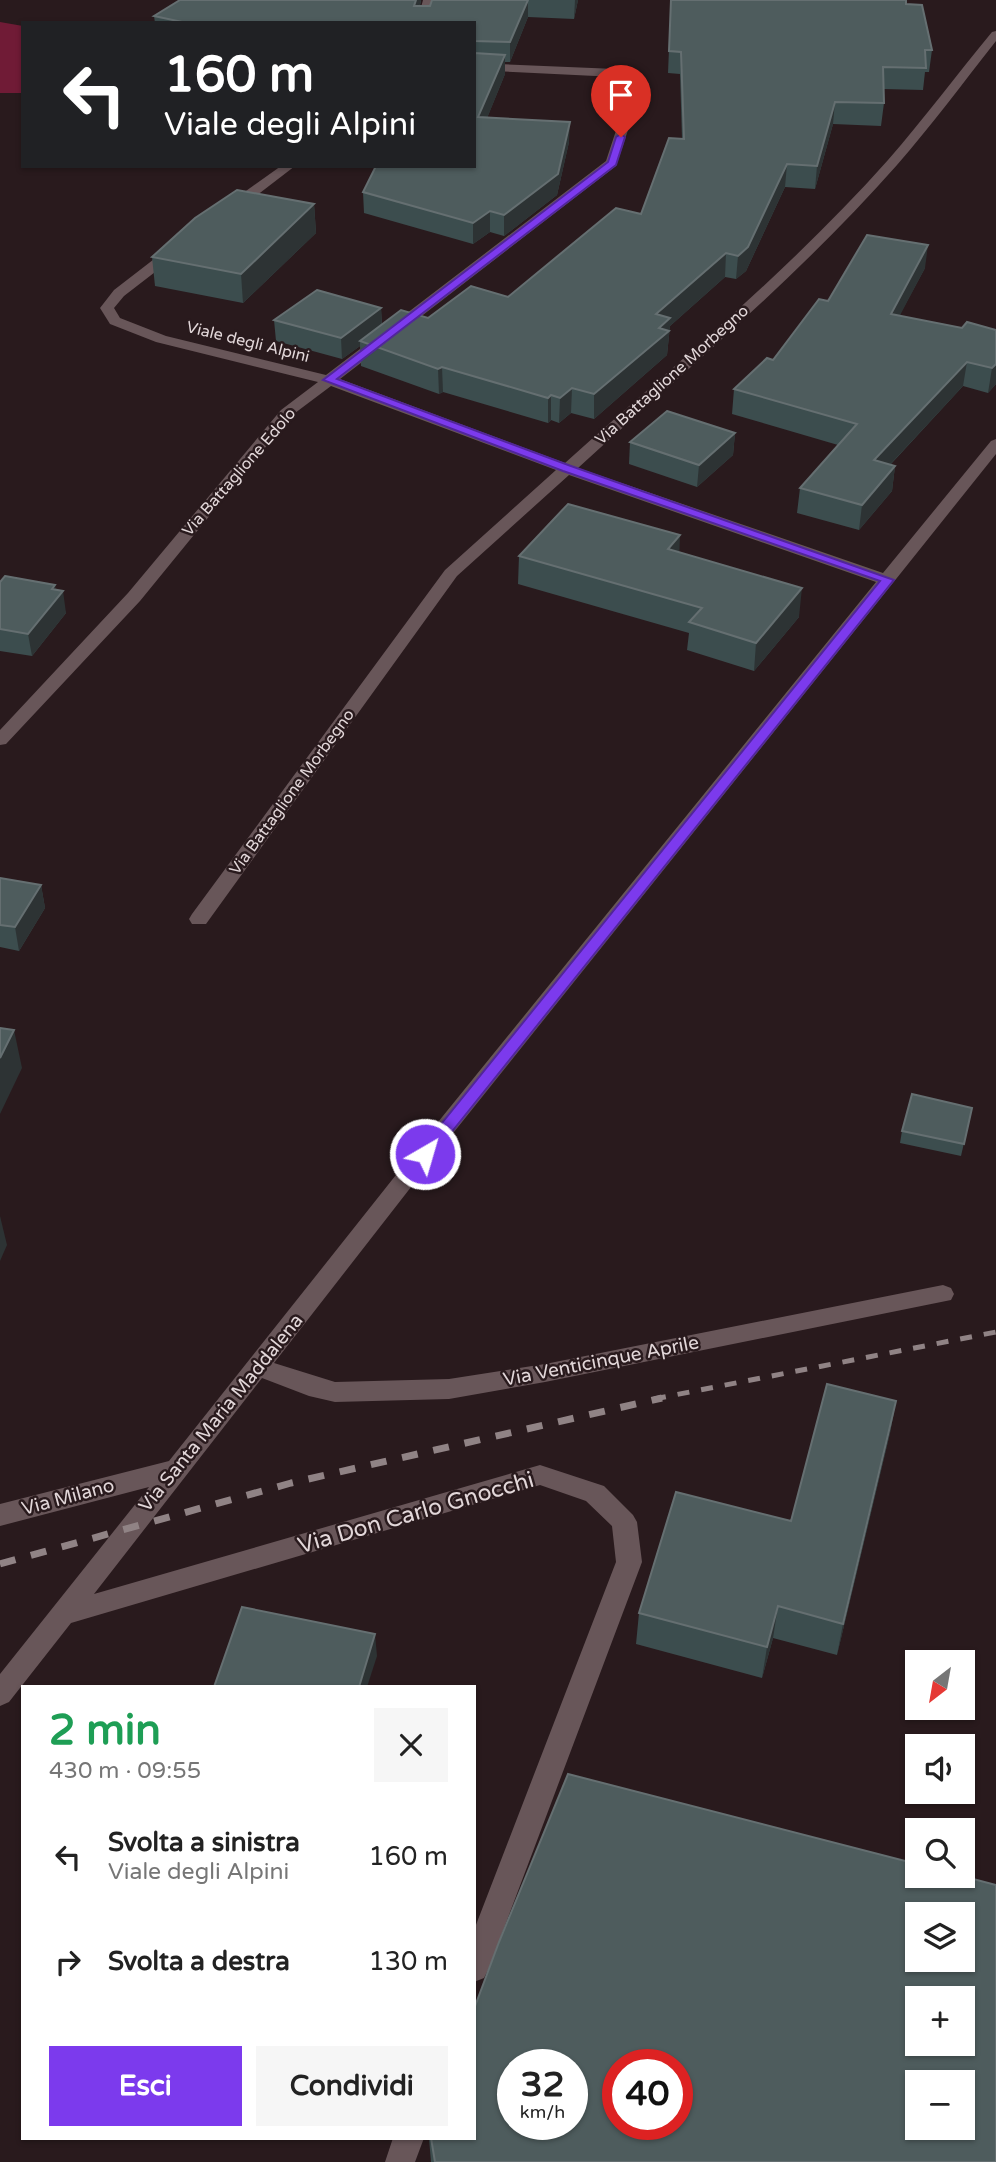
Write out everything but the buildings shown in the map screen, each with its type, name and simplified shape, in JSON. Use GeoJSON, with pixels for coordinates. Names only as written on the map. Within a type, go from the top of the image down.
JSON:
{"type":"FeatureCollection","features":[{"type":"Feature","properties":{"kind":"street"},"geometry":{"type":"LineString","coordinates":[[424,21],[429,0]]}},
{"type":"Feature","properties":{"kind":"street","name":"Via Battaglione Morbegno"},"geometry":{"type":"LineString","coordinates":[[200,919],[451,573],[567,468],[674,377],[804,253],[892,163],[996,34]]}},
{"type":"Feature","properties":{"kind":"street","name":"Via Battaglione Edolo"},"geometry":{"type":"LineString","coordinates":[[0,740],[134,597],[286,413],[612,163],[637,85],[632,76],[476,66]]}},
{"type":"Feature","properties":{"kind":"street"},"geometry":{"type":"LineString","coordinates":[[218,218],[286,168]]}},
{"type":"Feature","properties":{"kind":"street","name":"Viale degli Alpini"},"geometry":{"type":"LineString","coordinates":[[185,242],[119,293],[107,308],[115,321],[161,339],[329,380],[567,468],[887,580]]}},
{"type":"Feature","properties":{"kind":"street","name":"Via Santa Maria Maddalena"},"geometry":{"type":"LineString","coordinates":[[0,1694],[442,1132],[996,444]]}},
{"type":"Feature","properties":{"kind":"street","name":"Via Venticinque Aprile"},"geometry":{"type":"LineString","coordinates":[[258,1367],[309,1386],[335,1392],[449,1389],[545,1373],[943,1294]]}},
{"type":"Feature","properties":{"kind":"street","name":"Via Milano"},"geometry":{"type":"LineString","coordinates":[[0,1515],[177,1469]]}},
{"type":"Feature","properties":{"kind":"street","name":"Via Don Carlo Gnocchi"},"geometry":{"type":"LineString","coordinates":[[63,1615],[540,1475],[595,1493],[624,1522],[629,1562],[476,1963]]}},
{"type":"Feature","properties":{"kind":"street"},"geometry":{"type":"LineString","coordinates":[[400,2162],[408,2140]]}},
{"type":"Feature","properties":{"kind":"shaded area"},"geometry":{"type":"Polygon","coordinates":[[[0,22],[21,26],[21,93],[0,93],[0,22]]]}},
{"type":"Feature","properties":{"kind":"railway"},"geometry":{"type":"LineString","coordinates":[[654,1399],[996,1332]]}},
{"type":"Feature","properties":{"kind":"railway"},"geometry":{"type":"LineString","coordinates":[[0,1564],[291,1483],[662,1398]]}},
{"type":"Feature","properties":{"kind":"route"},"geometry":{"type":"LineString","coordinates":[[425,1154],[887,580],[567,468],[329,380],[612,163],[621,137]]}}]}
